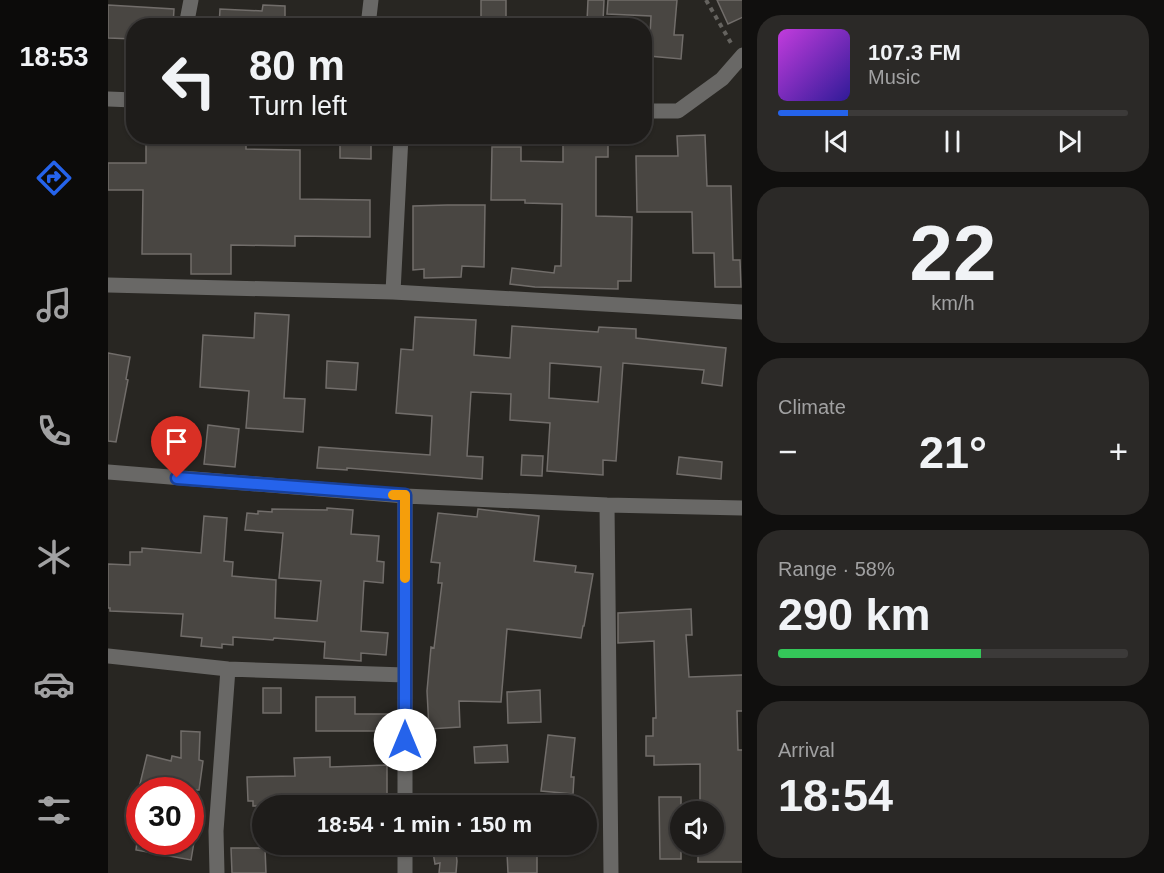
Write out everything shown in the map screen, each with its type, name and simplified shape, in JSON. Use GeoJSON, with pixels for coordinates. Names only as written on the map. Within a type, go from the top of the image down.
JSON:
{"type":"FeatureCollection","features":[{"type":"Feature","properties":{"kind":"street"},"geometry":{"type":"LineString","coordinates":[[187,18],[190,0]]}},
{"type":"Feature","properties":{"kind":"street"},"geometry":{"type":"LineString","coordinates":[[369,18],[371,0]]}},
{"type":"Feature","properties":{"kind":"street"},"geometry":{"type":"LineString","coordinates":[[652,111],[678,111],[722,79],[741,56]]}},
{"type":"Feature","properties":{"kind":"street"},"geometry":{"type":"LineString","coordinates":[[108,99],[126,100]]}},
{"type":"Feature","properties":{"kind":"street"},"geometry":{"type":"LineString","coordinates":[[393,292],[400,144]]}},
{"type":"Feature","properties":{"kind":"street"},"geometry":{"type":"LineString","coordinates":[[108,285],[393,292],[742,312]]}},
{"type":"Feature","properties":{"kind":"street"},"geometry":{"type":"LineString","coordinates":[[108,472],[405,495],[607,505],[742,508]]}},
{"type":"Feature","properties":{"kind":"street"},"geometry":{"type":"LineString","coordinates":[[405,495],[405,795]]}},
{"type":"Feature","properties":{"kind":"street"},"geometry":{"type":"LineString","coordinates":[[607,505],[611,873]]}},
{"type":"Feature","properties":{"kind":"street"},"geometry":{"type":"LineString","coordinates":[[108,656],[228,669],[405,675]]}},
{"type":"Feature","properties":{"kind":"street"},"geometry":{"type":"LineString","coordinates":[[217,873],[216,831],[228,669]]}},
{"type":"Feature","properties":{"kind":"street"},"geometry":{"type":"LineString","coordinates":[[405,855],[405,873]]}},
{"type":"Feature","properties":{"kind":"path"},"geometry":{"type":"LineString","coordinates":[[706,0],[741,56]]}},
{"type":"Feature","properties":{"kind":"building"},"geometry":{"type":"Polygon","coordinates":[[[481,0],[506,0],[506,18],[481,18],[481,0]]]}},
{"type":"Feature","properties":{"kind":"building"},"geometry":{"type":"Polygon","coordinates":[[[588,0],[604,0],[603,18],[587,18],[588,0]]]}},
{"type":"Feature","properties":{"kind":"building"},"geometry":{"type":"Polygon","coordinates":[[[608,0],[677,0],[674,35],[683,35],[681,59],[652,56],[651,16],[607,14],[608,0]]]}},
{"type":"Feature","properties":{"kind":"building"},"geometry":{"type":"Polygon","coordinates":[[[717,0],[742,0],[742,17],[728,24],[717,0]]]}},
{"type":"Feature","properties":{"kind":"building"},"geometry":{"type":"Polygon","coordinates":[[[108,5],[174,9],[173,18],[126,18],[126,39],[108,38],[108,5]]]}},
{"type":"Feature","properties":{"kind":"building"},"geometry":{"type":"Polygon","coordinates":[[[263,5],[285,6],[285,18],[219,18],[220,9],[262,11],[263,5]]]}},
{"type":"Feature","properties":{"kind":"building"},"geometry":{"type":"Polygon","coordinates":[[[705,135],[707,186],[731,186],[733,260],[740,260],[741,287],[715,287],[714,253],[693,253],[692,212],[637,212],[636,156],[678,156],[677,136],[705,135]]]}},
{"type":"Feature","properties":{"kind":"building"},"geometry":{"type":"Polygon","coordinates":[[[146,144],[246,144],[246,149],[300,150],[300,199],[370,200],[370,237],[295,236],[295,246],[231,245],[231,274],[191,274],[191,254],[142,254],[143,190],[108,190],[108,163],[146,163],[146,144]]]}},
{"type":"Feature","properties":{"kind":"building"},"geometry":{"type":"Polygon","coordinates":[[[340,144],[371,144],[371,159],[340,158],[340,144]]]}},
{"type":"Feature","properties":{"kind":"building"},"geometry":{"type":"Polygon","coordinates":[[[563,144],[608,144],[608,157],[596,157],[596,216],[632,217],[631,281],[618,281],[618,289],[535,287],[510,284],[512,268],[554,273],[555,266],[561,266],[562,204],[525,203],[525,200],[491,200],[492,147],[521,147],[521,161],[563,162],[563,144]]]}},
{"type":"Feature","properties":{"kind":"building"},"geometry":{"type":"Polygon","coordinates":[[[485,205],[484,267],[462,266],[461,277],[424,278],[424,269],[413,270],[413,206],[485,205]]]}},
{"type":"Feature","properties":{"kind":"building"},"geometry":{"type":"Polygon","coordinates":[[[255,313],[289,315],[284,398],[305,399],[303,432],[246,428],[249,391],[200,387],[203,335],[254,338],[255,313]]]}},
{"type":"Feature","properties":{"kind":"building"},"geometry":{"type":"Polygon","coordinates":[[[415,317],[476,320],[474,355],[510,358],[512,326],[598,332],[599,327],[636,329],[636,338],[726,348],[722,386],[702,383],[704,370],[623,363],[616,461],[603,460],[603,475],[547,471],[550,423],[510,420],[511,394],[471,392],[467,456],[483,457],[482,479],[347,468],[347,470],[317,468],[319,447],[430,455],[432,416],[396,413],[401,349],[413,350],[415,317]],[[550,363],[549,398],[598,402],[601,367],[550,363]]]}},
{"type":"Feature","properties":{"kind":"building"},"geometry":{"type":"Polygon","coordinates":[[[108,353],[130,357],[116,442],[108,441],[108,353]]]}},
{"type":"Feature","properties":{"kind":"building"},"geometry":{"type":"Polygon","coordinates":[[[327,361],[358,363],[356,390],[326,388],[327,361]]]}},
{"type":"Feature","properties":{"kind":"building"},"geometry":{"type":"Polygon","coordinates":[[[208,425],[239,429],[235,467],[204,464],[208,425]]]}},
{"type":"Feature","properties":{"kind":"building"},"geometry":{"type":"Polygon","coordinates":[[[522,455],[543,456],[542,476],[521,475],[522,455]]]}},
{"type":"Feature","properties":{"kind":"building"},"geometry":{"type":"Polygon","coordinates":[[[679,457],[722,462],[721,479],[677,474],[679,457]]]}},
{"type":"Feature","properties":{"kind":"building"},"geometry":{"type":"Polygon","coordinates":[[[327,508],[353,510],[351,534],[379,536],[377,561],[384,562],[383,583],[364,581],[361,631],[388,633],[386,655],[361,653],[361,661],[324,658],[325,642],[274,638],[273,640],[233,637],[233,645],[222,644],[222,648],[201,646],[202,638],[181,636],[183,614],[110,611],[108,608],[108,564],[130,565],[130,552],[142,552],[142,548],[201,553],[204,516],[227,518],[224,561],[233,562],[232,576],[276,580],[275,618],[317,621],[321,581],[279,578],[283,533],[245,530],[247,513],[272,512],[272,509],[327,510],[327,508]]]}},
{"type":"Feature","properties":{"kind":"building"},"geometry":{"type":"Polygon","coordinates":[[[478,509],[539,516],[534,561],[576,566],[575,572],[593,574],[584,626],[581,638],[507,629],[501,702],[459,701],[460,727],[429,729],[427,691],[431,647],[434,648],[442,583],[438,583],[440,563],[431,562],[438,513],[477,517],[478,509]]]}},
{"type":"Feature","properties":{"kind":"building"},"geometry":{"type":"Polygon","coordinates":[[[691,609],[692,635],[686,635],[689,677],[742,675],[742,711],[737,711],[738,750],[742,750],[742,862],[698,862],[698,855],[724,855],[724,801],[700,801],[700,764],[654,765],[654,756],[646,756],[646,736],[653,736],[653,718],[656,718],[654,641],[618,643],[618,613],[691,609]]]}},
{"type":"Feature","properties":{"kind":"building"},"geometry":{"type":"Polygon","coordinates":[[[263,688],[281,688],[281,713],[263,713],[263,688]]]}},
{"type":"Feature","properties":{"kind":"building"},"geometry":{"type":"Polygon","coordinates":[[[540,690],[541,722],[508,723],[507,692],[540,690]]]}},
{"type":"Feature","properties":{"kind":"building"},"geometry":{"type":"Polygon","coordinates":[[[316,697],[355,697],[355,714],[388,714],[388,731],[316,731],[316,697]]]}},
{"type":"Feature","properties":{"kind":"building"},"geometry":{"type":"Polygon","coordinates":[[[181,731],[200,732],[199,760],[203,761],[201,777],[142,777],[147,755],[171,761],[172,756],[181,758],[181,731]]]}},
{"type":"Feature","properties":{"kind":"building"},"geometry":{"type":"Polygon","coordinates":[[[548,735],[575,738],[571,777],[574,777],[573,794],[541,791],[548,735]]]}},
{"type":"Feature","properties":{"kind":"building"},"geometry":{"type":"Polygon","coordinates":[[[507,745],[508,762],[475,763],[474,747],[507,745]]]}},
{"type":"Feature","properties":{"kind":"building"},"geometry":{"type":"Polygon","coordinates":[[[330,757],[330,767],[387,765],[387,794],[252,795],[252,801],[248,801],[247,777],[295,776],[294,758],[330,757]]]}},
{"type":"Feature","properties":{"kind":"building"},"geometry":{"type":"Polygon","coordinates":[[[659,797],[681,797],[681,801],[670,801],[670,855],[681,855],[681,859],[660,859],[659,797]]]}},
{"type":"Feature","properties":{"kind":"building"},"geometry":{"type":"Polygon","coordinates":[[[231,848],[252,848],[252,855],[265,855],[266,873],[232,873],[231,848]]]}},
{"type":"Feature","properties":{"kind":"building"},"geometry":{"type":"Polygon","coordinates":[[[164,855],[192,855],[191,860],[164,855]]]}},
{"type":"Feature","properties":{"kind":"building"},"geometry":{"type":"Polygon","coordinates":[[[434,855],[456,855],[456,873],[439,873],[440,863],[435,864],[434,855]]]}},
{"type":"Feature","properties":{"kind":"building"},"geometry":{"type":"Polygon","coordinates":[[[507,855],[537,855],[537,873],[508,873],[507,855]]]}},
{"type":"Feature","properties":{"kind":"slow traffic"},"geometry":{"type":"LineString","coordinates":[[393,495],[405,495],[405,578]]}},
{"type":"Feature","properties":{"kind":"route"},"geometry":{"type":"LineString","coordinates":[[177,478],[405,495],[405,740]]}}]}
